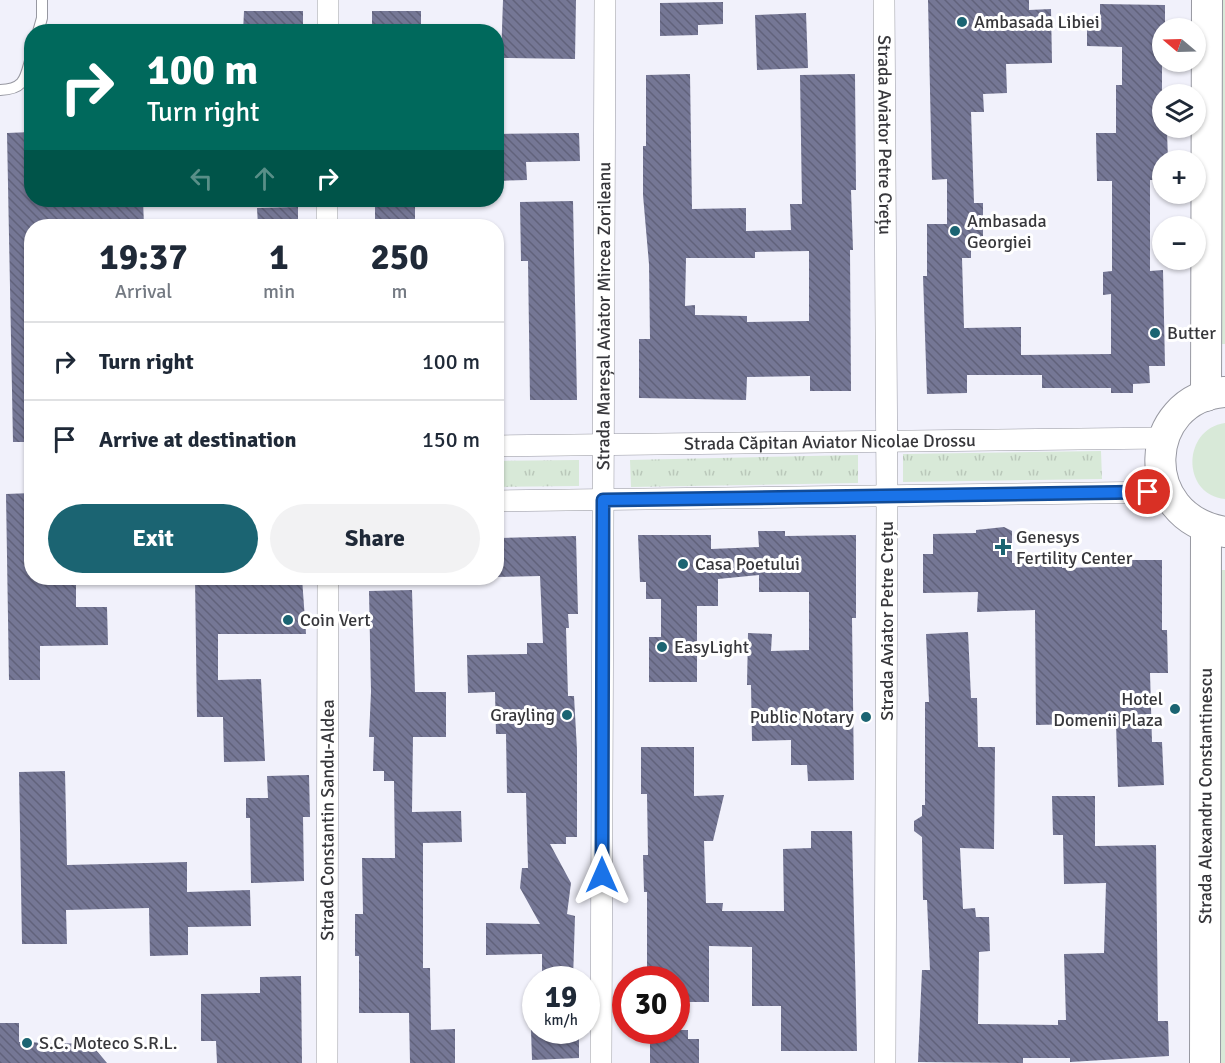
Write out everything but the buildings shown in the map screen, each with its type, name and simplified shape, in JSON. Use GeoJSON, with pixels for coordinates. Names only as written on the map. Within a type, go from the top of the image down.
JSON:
{"type":"FeatureCollection","features":[{"type":"Feature","properties":{"kind":"main road","name":"Strada Alexandru Constantinescu"},"geometry":{"type":"LineString","coordinates":[[1205,1063],[1216,531],[1185,517],[1167,492],[1160,465],[1164,438],[1180,412],[1215,394],[1207,0]]}},
{"type":"Feature","properties":{"kind":"street"},"geometry":{"type":"LineString","coordinates":[[328,0],[328,24]]}},
{"type":"Feature","properties":{"kind":"street","name":"Strada Mareșal Aviator Mircea Zorileanu"},"geometry":{"type":"LineString","coordinates":[[601,1063],[605,0]]}},
{"type":"Feature","properties":{"kind":"street","name":"Strada Aviator Petre Crețu"},"geometry":{"type":"LineString","coordinates":[[884,0],[887,441],[885,1063]]}},
{"type":"Feature","properties":{"kind":"street","name":"Strada Căpitan Aviator Nicolae Drossu"},"geometry":{"type":"LineString","coordinates":[[504,446],[1164,438]]}},
{"type":"Feature","properties":{"kind":"street"},"geometry":{"type":"LineString","coordinates":[[504,501],[1167,492]]}},
{"type":"Feature","properties":{"kind":"street","name":"Strada Constantin Sandu-Aldea"},"geometry":{"type":"LineString","coordinates":[[327,1063],[328,585]]}},
{"type":"Feature","properties":{"kind":"lane"},"geometry":{"type":"LineString","coordinates":[[40,24],[42,0]]}},
{"type":"Feature","properties":{"kind":"lane"},"geometry":{"type":"LineString","coordinates":[[0,90],[12,90],[24,79]]}},
{"type":"Feature","properties":{"kind":"green space"},"geometry":{"type":"Polygon","coordinates":[[[1220,0],[1225,0],[1225,344],[1219,344],[1220,0]]]}},
{"type":"Feature","properties":{"kind":"green space"},"geometry":{"type":"Polygon","coordinates":[[[1225,423],[1225,499],[1211,495],[1200,486],[1194,475],[1192,462],[1201,437],[1211,428],[1225,423]]]}},
{"type":"Feature","properties":{"kind":"green space"},"geometry":{"type":"Polygon","coordinates":[[[1101,451],[1102,479],[903,482],[903,454],[1101,451]]]}},
{"type":"Feature","properties":{"kind":"green space"},"geometry":{"type":"Polygon","coordinates":[[[858,455],[858,483],[631,487],[630,460],[858,455]]]}},
{"type":"Feature","properties":{"kind":"green space"},"geometry":{"type":"Polygon","coordinates":[[[579,460],[579,486],[504,487],[504,461],[579,460]]]}},
{"type":"Feature","properties":{"kind":"green space"},"geometry":{"type":"Polygon","coordinates":[[[1219,570],[1225,570],[1225,1063],[1220,1063],[1219,570]]]}},
{"type":"Feature","properties":{"kind":"place","name":"Ambasada Libiei"},"geometry":{"type":"Point","coordinates":[962,22]}},
{"type":"Feature","properties":{"kind":"place","name":"Ambasada Georgiei"},"geometry":{"type":"Point","coordinates":[955,231]}},
{"type":"Feature","properties":{"kind":"place","name":"Butter"},"geometry":{"type":"Point","coordinates":[1155,333]}},
{"type":"Feature","properties":{"kind":"place","name":"Genesys Fertility Center"},"geometry":{"type":"Point","coordinates":[1003,547]}},
{"type":"Feature","properties":{"kind":"place","name":"Casa Poetului"},"geometry":{"type":"Point","coordinates":[683,564]}},
{"type":"Feature","properties":{"kind":"place","name":"Coin Vert"},"geometry":{"type":"Point","coordinates":[288,620]}},
{"type":"Feature","properties":{"kind":"place","name":"EasyLight"},"geometry":{"type":"Point","coordinates":[662,647]}},
{"type":"Feature","properties":{"kind":"place","name":"Hotel Domenii Plaza"},"geometry":{"type":"Point","coordinates":[1175,709]}},
{"type":"Feature","properties":{"kind":"place","name":"Grayling"},"geometry":{"type":"Point","coordinates":[567,715]}},
{"type":"Feature","properties":{"kind":"place","name":"Public Notary"},"geometry":{"type":"Point","coordinates":[866,717]}},
{"type":"Feature","properties":{"kind":"place","name":"S.C. Moteco S.R.L."},"geometry":{"type":"Point","coordinates":[27,1043]}},
{"type":"Feature","properties":{"kind":"route"},"geometry":{"type":"LineString","coordinates":[[602,875],[603,500],[1148,492]]}}]}
